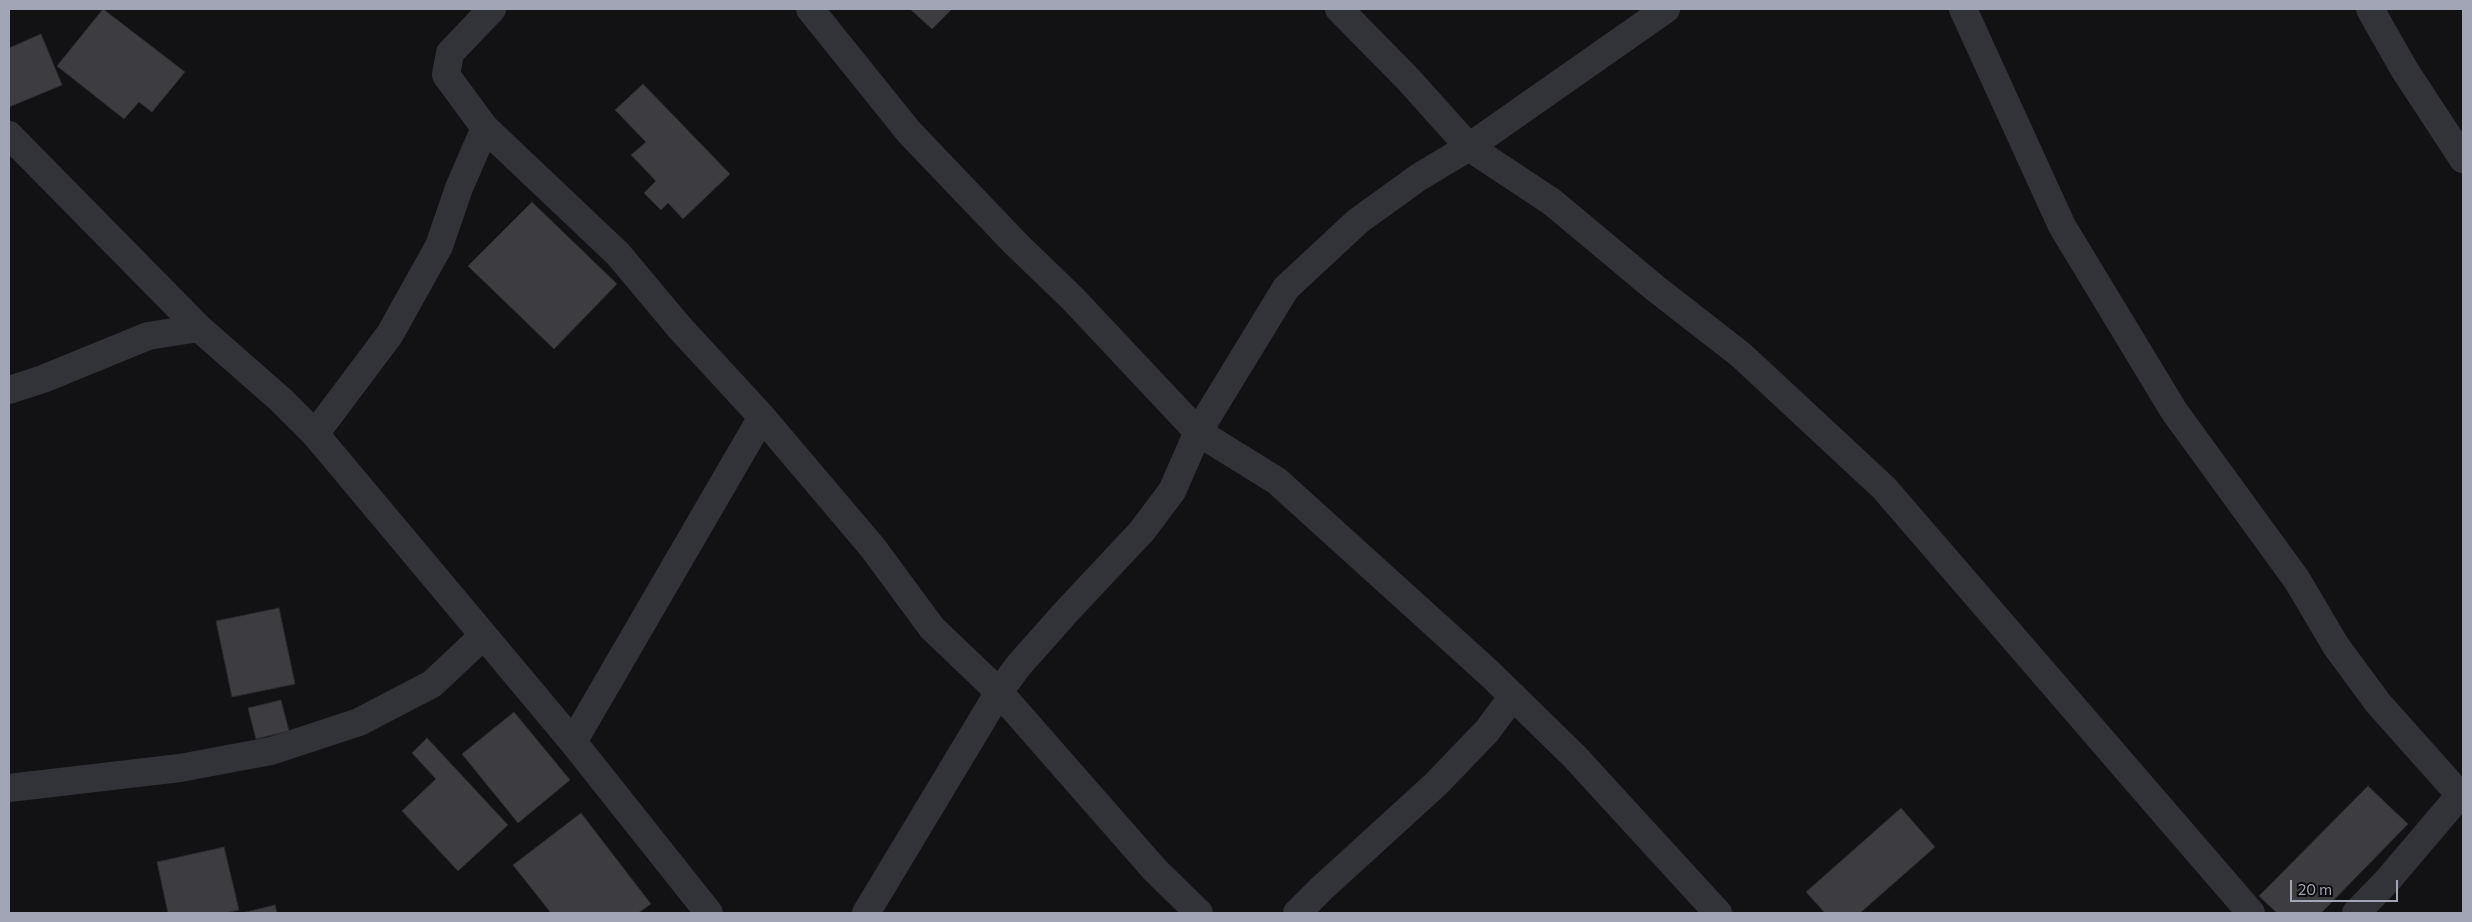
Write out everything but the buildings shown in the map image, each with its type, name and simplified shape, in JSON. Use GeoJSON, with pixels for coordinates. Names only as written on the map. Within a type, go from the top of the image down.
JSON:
{"type":"FeatureCollection","features":[{"type":"Feature","properties":{"kind":"street"},"geometry":{"type":"LineString","coordinates":[[492,9],[450,53],[446,75],[485,128],[618,254],[680,328],[762,416],[873,548],[932,628],[999,692],[1155,870],[1199,913]]}},
{"type":"Feature","properties":{"kind":"street"},"geometry":{"type":"LineString","coordinates":[[810,9],[909,132],[1015,243],[1073,299],[1198,432],[1277,481],[1409,598],[1575,756],[1718,913]]}},
{"type":"Feature","properties":{"kind":"street"},"geometry":{"type":"LineString","coordinates":[[1339,9],[1408,79],[1469,147],[1552,202],[1655,288],[1741,355],[1884,488],[2251,913]]}},
{"type":"Feature","properties":{"kind":"street"},"geometry":{"type":"LineString","coordinates":[[866,913],[999,692],[1019,665],[1061,617],[1147,525],[1172,491],[1198,432],[1286,288],[1358,221],[1418,176],[1469,147],[1666,9]]}},
{"type":"Feature","properties":{"kind":"street"},"geometry":{"type":"LineString","coordinates":[[1963,9],[2062,226],[2174,411],[2297,580],[2336,646],[2378,703],[2462,793],[2387,881],[2356,913]]}},
{"type":"Feature","properties":{"kind":"street"},"geometry":{"type":"LineString","coordinates":[[2370,9],[2404,69],[2463,159]]}},
{"type":"Feature","properties":{"kind":"street"},"geometry":{"type":"LineString","coordinates":[[314,434],[390,334],[439,246],[459,188],[485,128]]}},
{"type":"Feature","properties":{"kind":"street"},"geometry":{"type":"LineString","coordinates":[[9,135],[199,328],[280,400],[314,434],[573,742],[709,913]]}},
{"type":"Feature","properties":{"kind":"street"},"geometry":{"type":"LineString","coordinates":[[9,390],[43,379],[148,336],[199,328]]}},
{"type":"Feature","properties":{"kind":"street"},"geometry":{"type":"LineString","coordinates":[[573,742],[762,416]]}},
{"type":"Feature","properties":{"kind":"street"},"geometry":{"type":"LineString","coordinates":[[9,788],[180,768],[280,748],[359,722],[432,684],[483,636]]}},
{"type":"Feature","properties":{"kind":"street"},"geometry":{"type":"LineString","coordinates":[[1298,913],[1321,889],[1436,784],[1486,731],[1513,696]]}}]}
